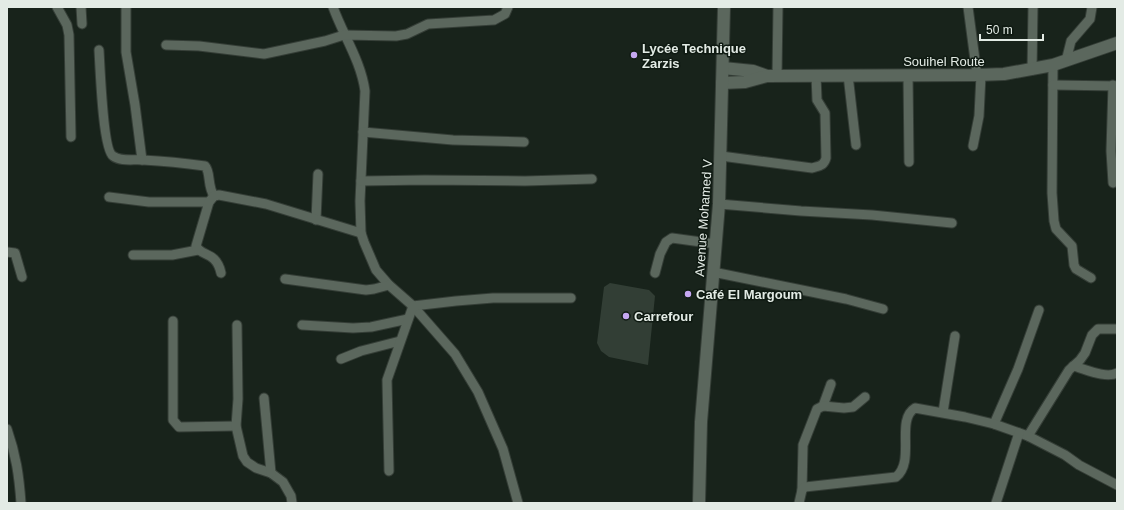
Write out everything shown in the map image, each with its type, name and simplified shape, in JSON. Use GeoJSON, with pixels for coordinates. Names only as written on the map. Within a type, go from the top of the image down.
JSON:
{"type":"FeatureCollection","features":[{"type":"Feature","properties":{"kind":"main road","name":"Avenue Mohamed V"},"geometry":{"type":"LineString","coordinates":[[699,503],[701,422],[719,204],[724,7]]}},
{"type":"Feature","properties":{"kind":"main road","name":"Souihel Route"},"geometry":{"type":"LineString","coordinates":[[772,76],[1004,74],[1053,65],[1117,44]]}},
{"type":"Feature","properties":{"kind":"main road"},"geometry":{"type":"LineString","coordinates":[[723,68],[753,71],[772,76]]}},
{"type":"Feature","properties":{"kind":"main road"},"geometry":{"type":"LineString","coordinates":[[722,83],[745,82],[772,76]]}},
{"type":"Feature","properties":{"kind":"street"},"geometry":{"type":"LineString","coordinates":[[57,7],[67,25],[69,35],[71,137]]}},
{"type":"Feature","properties":{"kind":"street"},"geometry":{"type":"LineString","coordinates":[[81,7],[82,24]]}},
{"type":"Feature","properties":{"kind":"street"},"geometry":{"type":"LineString","coordinates":[[126,7],[126,52],[136,105],[142,160]]}},
{"type":"Feature","properties":{"kind":"street"},"geometry":{"type":"LineString","coordinates":[[333,7],[364,81],[361,233],[376,270],[389,285],[413,306],[455,354],[478,392],[503,449],[518,503]]}},
{"type":"Feature","properties":{"kind":"street"},"geometry":{"type":"LineString","coordinates":[[166,45],[199,46],[264,54],[325,41],[344,35],[396,36],[407,34],[428,24],[494,20],[505,14],[508,7]]}},
{"type":"Feature","properties":{"kind":"street"},"geometry":{"type":"LineString","coordinates":[[772,76],[778,7]]}},
{"type":"Feature","properties":{"kind":"street"},"geometry":{"type":"LineString","coordinates":[[968,7],[979,75],[979,116],[973,146]]}},
{"type":"Feature","properties":{"kind":"street"},"geometry":{"type":"LineString","coordinates":[[1032,70],[1033,7]]}},
{"type":"Feature","properties":{"kind":"street"},"geometry":{"type":"LineString","coordinates":[[1066,61],[1071,41],[1090,19],[1092,7]]}},
{"type":"Feature","properties":{"kind":"street"},"geometry":{"type":"LineString","coordinates":[[99,50],[103,108],[108,150],[110,154],[118,158],[205,166],[208,172],[211,199],[196,246],[198,250]]}},
{"type":"Feature","properties":{"kind":"street"},"geometry":{"type":"LineString","coordinates":[[1053,65],[1052,193],[1054,221],[1058,232],[1072,246],[1074,265],[1076,269],[1091,278]]}},
{"type":"Feature","properties":{"kind":"street"},"geometry":{"type":"LineString","coordinates":[[721,156],[812,168],[822,166],[825,163],[826,158],[825,119],[824,113],[818,103],[816,75]]}},
{"type":"Feature","properties":{"kind":"street"},"geometry":{"type":"LineString","coordinates":[[848,75],[856,145]]}},
{"type":"Feature","properties":{"kind":"street"},"geometry":{"type":"LineString","coordinates":[[908,75],[909,162]]}},
{"type":"Feature","properties":{"kind":"street"},"geometry":{"type":"LineString","coordinates":[[1053,85],[1115,85],[1112,183]]}},
{"type":"Feature","properties":{"kind":"street"},"geometry":{"type":"LineString","coordinates":[[363,132],[453,140],[524,142]]}},
{"type":"Feature","properties":{"kind":"street"},"geometry":{"type":"LineString","coordinates":[[316,220],[318,174]]}},
{"type":"Feature","properties":{"kind":"street"},"geometry":{"type":"LineString","coordinates":[[361,181],[525,181],[592,179]]}},
{"type":"Feature","properties":{"kind":"street"},"geometry":{"type":"LineString","coordinates":[[109,197],[149,202],[211,199],[219,195],[266,204],[361,233]]}},
{"type":"Feature","properties":{"kind":"street"},"geometry":{"type":"LineString","coordinates":[[719,204],[872,215],[952,223]]}},
{"type":"Feature","properties":{"kind":"street"},"geometry":{"type":"LineString","coordinates":[[655,273],[660,254],[666,242],[672,238],[716,244]]}},
{"type":"Feature","properties":{"kind":"street"},"geometry":{"type":"LineString","coordinates":[[133,255],[172,255],[198,250],[216,260],[222,273]]}},
{"type":"Feature","properties":{"kind":"street"},"geometry":{"type":"LineString","coordinates":[[7,252],[15,253],[22,277]]}},
{"type":"Feature","properties":{"kind":"street"},"geometry":{"type":"LineString","coordinates":[[714,272],[846,299],[883,309]]}},
{"type":"Feature","properties":{"kind":"street"},"geometry":{"type":"LineString","coordinates":[[285,279],[366,290],[389,285]]}},
{"type":"Feature","properties":{"kind":"street"},"geometry":{"type":"LineString","coordinates":[[413,306],[493,298],[571,298]]}},
{"type":"Feature","properties":{"kind":"street"},"geometry":{"type":"LineString","coordinates":[[389,471],[387,380],[413,306]]}},
{"type":"Feature","properties":{"kind":"street"},"geometry":{"type":"LineString","coordinates":[[994,424],[1018,368],[1038,310]]}},
{"type":"Feature","properties":{"kind":"street"},"geometry":{"type":"LineString","coordinates":[[302,325],[353,328],[408,319]]}},
{"type":"Feature","properties":{"kind":"street"},"geometry":{"type":"LineString","coordinates":[[173,321],[173,420],[179,427],[236,426]]}},
{"type":"Feature","properties":{"kind":"street"},"geometry":{"type":"LineString","coordinates":[[237,325],[238,399],[236,426],[243,456],[247,462],[256,468],[271,473],[283,482],[291,496],[292,503]]}},
{"type":"Feature","properties":{"kind":"street"},"geometry":{"type":"LineString","coordinates":[[1028,436],[1069,370],[1085,353],[1092,334],[1098,329],[1117,329]]}},
{"type":"Feature","properties":{"kind":"street"},"geometry":{"type":"LineString","coordinates":[[943,412],[955,336]]}},
{"type":"Feature","properties":{"kind":"street"},"geometry":{"type":"LineString","coordinates":[[340,359],[361,351],[400,341]]}},
{"type":"Feature","properties":{"kind":"street"},"geometry":{"type":"LineString","coordinates":[[1073,366],[1106,375],[1113,375],[1117,373]]}},
{"type":"Feature","properties":{"kind":"street"},"geometry":{"type":"LineString","coordinates":[[823,406],[831,384]]}},
{"type":"Feature","properties":{"kind":"street"},"geometry":{"type":"LineString","coordinates":[[798,503],[802,490],[802,452],[804,440],[818,409],[823,406],[844,408],[853,407],[865,397]]}},
{"type":"Feature","properties":{"kind":"street"},"geometry":{"type":"LineString","coordinates":[[264,398],[271,473]]}},
{"type":"Feature","properties":{"kind":"street"},"geometry":{"type":"LineString","coordinates":[[802,490],[805,487],[815,485],[896,477],[902,470],[904,462],[906,421],[911,410],[915,408],[943,412],[994,424],[1028,436],[1065,455],[1079,465],[1117,485]]}},
{"type":"Feature","properties":{"kind":"street"},"geometry":{"type":"LineString","coordinates":[[7,429],[20,476],[21,503]]}},
{"type":"Feature","properties":{"kind":"street"},"geometry":{"type":"LineString","coordinates":[[996,503],[1019,433]]}},
{"type":"Feature","properties":{"kind":"building","name":"Carrefour"},"geometry":{"type":"Polygon","coordinates":[[[610,283],[649,290],[655,296],[648,365],[609,357],[601,351],[597,343],[604,287],[610,283]]]}},
{"type":"Feature","properties":{"kind":"place","name":"Lycée Technique Zarzis"},"geometry":{"type":"Point","coordinates":[634,55]}},
{"type":"Feature","properties":{"kind":"place","name":"Café El Margoum"},"geometry":{"type":"Point","coordinates":[688,294]}},
{"type":"Feature","properties":{"kind":"place","name":"Carrefour"},"geometry":{"type":"Point","coordinates":[626,316]}}]}
